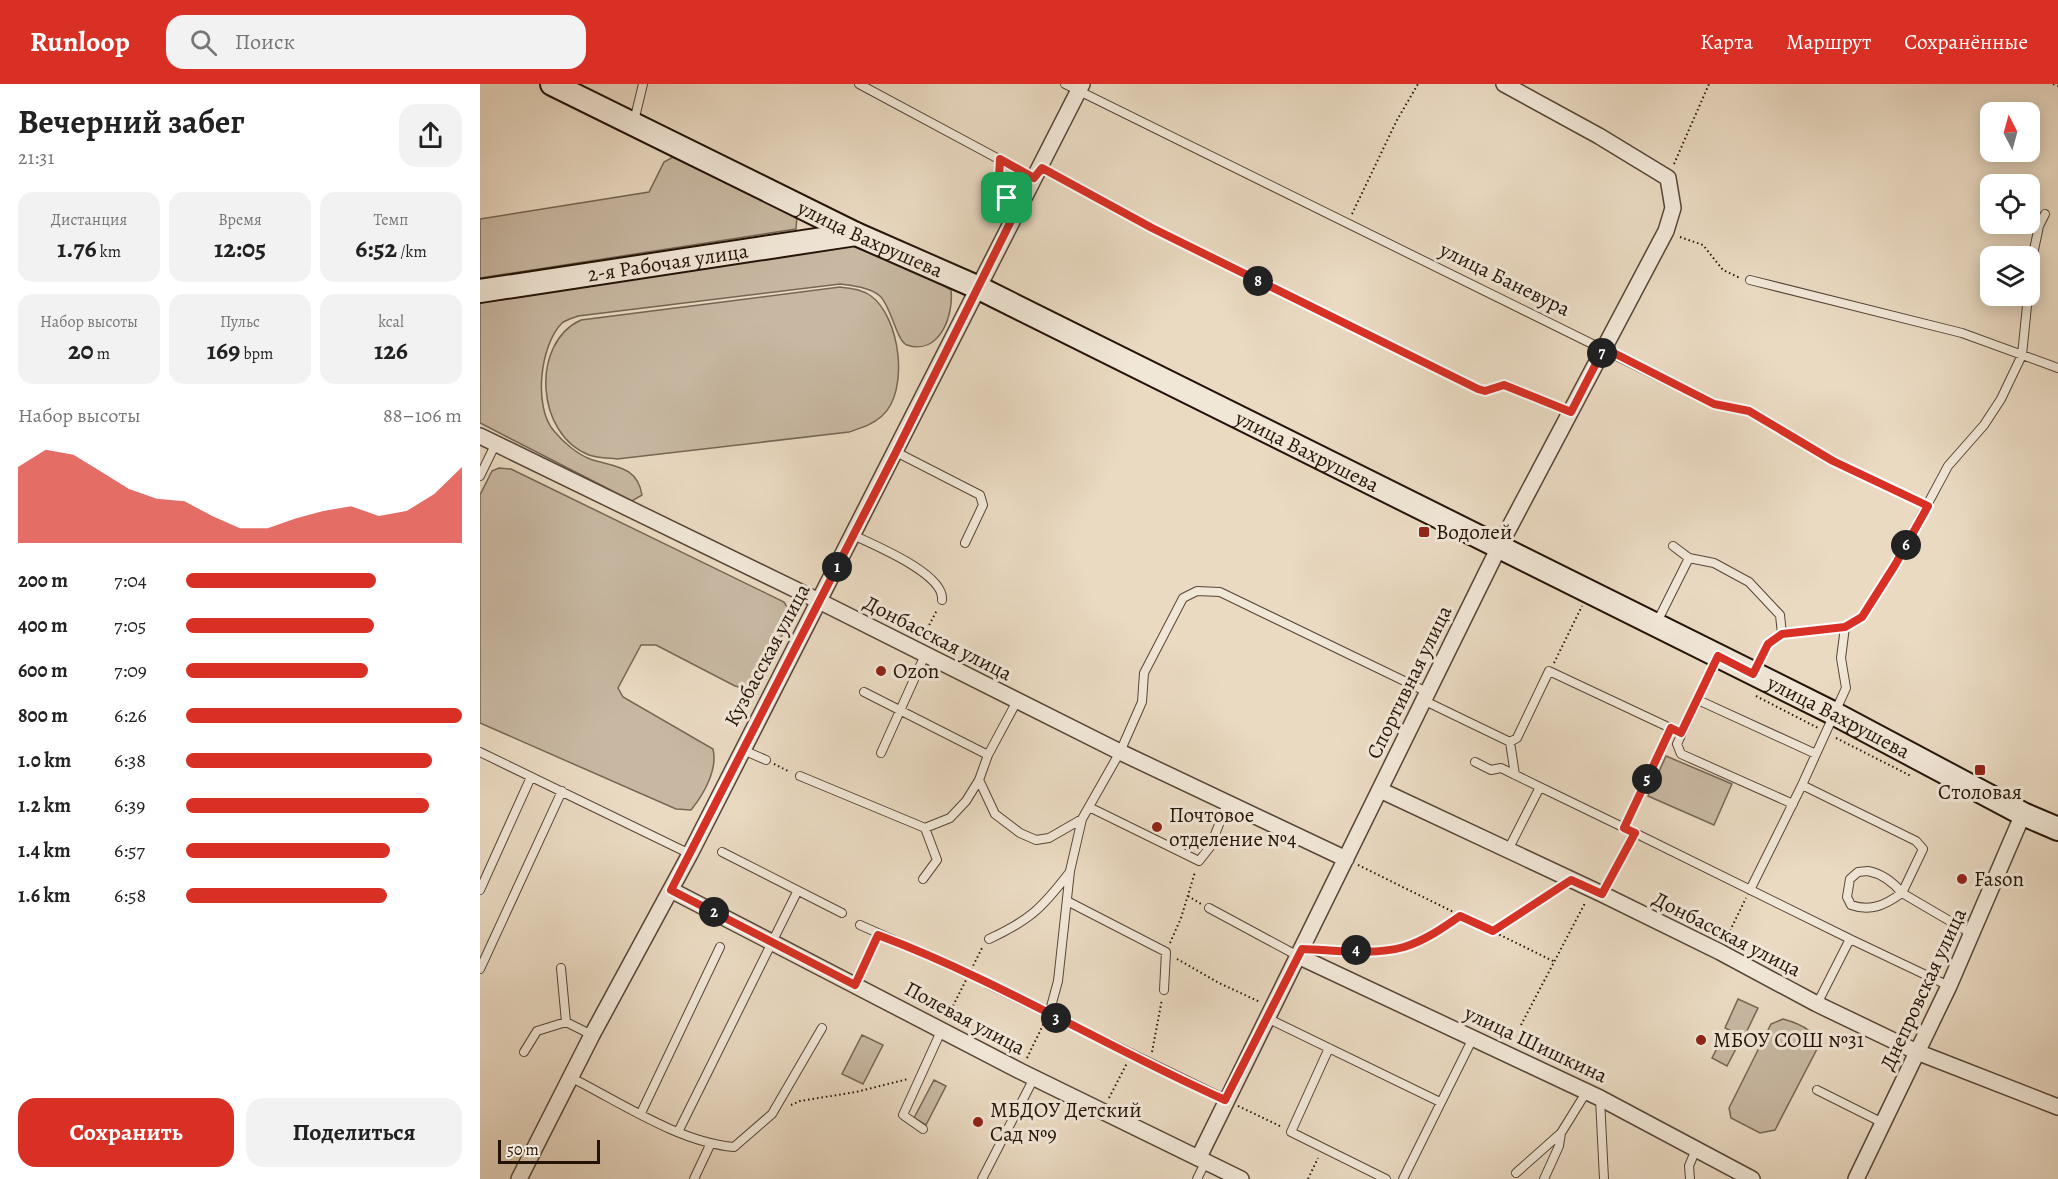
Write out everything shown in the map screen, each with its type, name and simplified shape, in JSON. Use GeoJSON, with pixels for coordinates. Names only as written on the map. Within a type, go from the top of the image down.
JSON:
{"type":"FeatureCollection","features":[{"type":"Feature","properties":{"kind":"main road","name":"улица Вахрушева"},"geometry":{"type":"LineString","coordinates":[[552,84],[856,234],[979,288],[1835,714],[2023,814],[2058,829]]}},
{"type":"Feature","properties":{"kind":"main road","name":"2-я Рабочая улица"},"geometry":{"type":"LineString","coordinates":[[480,291],[856,234]]}},
{"type":"Feature","properties":{"kind":"street"},"geometry":{"type":"LineString","coordinates":[[1504,84],[1599,136],[1668,178]]}},
{"type":"Feature","properties":{"kind":"street","name":"Кузбасская улица"},"geometry":{"type":"LineString","coordinates":[[519,1179],[570,1077],[690,854],[741,749],[854,535],[1011,221],[1038,173],[1075,87]]}},
{"type":"Feature","properties":{"kind":"street","name":"Спортивная улица"},"geometry":{"type":"LineString","coordinates":[[1203,1159],[1225,1100],[1425,696],[1499,548],[1666,231],[1673,207],[1668,178]]}},
{"type":"Feature","properties":{"kind":"street","name":"Донбасская улица"},"geometry":{"type":"LineString","coordinates":[[480,435],[1120,752],[1346,859]]}},
{"type":"Feature","properties":{"kind":"street","name":"Донбасская улица"},"geometry":{"type":"LineString","coordinates":[[1380,790],[1720,952],[1816,1004],[1917,1052],[2058,1107]]}},
{"type":"Feature","properties":{"kind":"street","name":"Днепровская улица"},"geometry":{"type":"LineString","coordinates":[[1856,1179],[1949,986],[2023,814]]}},
{"type":"Feature","properties":{"kind":"street","name":"Полевая улица"},"geometry":{"type":"LineString","coordinates":[[671,890],[1027,1074],[1241,1179]]}},
{"type":"Feature","properties":{"kind":"street","name":"улица Шишкина"},"geometry":{"type":"LineString","coordinates":[[1300,952],[1594,1094],[1752,1179]]}},
{"type":"Feature","properties":{"kind":"lane"},"geometry":{"type":"LineString","coordinates":[[634,123],[643,84]]}},
{"type":"Feature","properties":{"kind":"lane"},"geometry":{"type":"LineString","coordinates":[[859,84],[1000,159],[1038,173],[1478,389],[1485,391],[1504,385],[1571,412]]}},
{"type":"Feature","properties":{"kind":"lane","name":"улица Баневура"},"geometry":{"type":"LineString","coordinates":[[1075,87],[1714,404],[1749,411],[1833,461],[1928,506]]}},
{"type":"Feature","properties":{"kind":"lane"},"geometry":{"type":"LineString","coordinates":[[1000,159],[999,178],[1011,221]]}},
{"type":"Feature","properties":{"kind":"lane"},"geometry":{"type":"LineString","coordinates":[[2035,246],[2039,226],[2045,214]]}},
{"type":"Feature","properties":{"kind":"lane"},"geometry":{"type":"LineString","coordinates":[[1750,280],[1962,333],[2058,368]]}},
{"type":"Feature","properties":{"kind":"lane"},"geometry":{"type":"LineString","coordinates":[[1753,674],[1768,644],[1782,634],[1845,627],[1862,617],[1895,565],[1948,466],[1993,413],[2022,355],[2027,306]]}},
{"type":"Feature","properties":{"kind":"lane"},"geometry":{"type":"LineString","coordinates":[[480,476],[496,443]]}},
{"type":"Feature","properties":{"kind":"lane"},"geometry":{"type":"LineString","coordinates":[[896,452],[980,495],[983,505],[964,543]]}},
{"type":"Feature","properties":{"kind":"lane"},"geometry":{"type":"LineString","coordinates":[[854,535],[914,565],[936,585],[942,595],[942,600]]}},
{"type":"Feature","properties":{"kind":"lane"},"geometry":{"type":"LineString","coordinates":[[1673,546],[1689,558],[1714,563],[1749,582],[1780,615],[1782,634]]}},
{"type":"Feature","properties":{"kind":"lane"},"geometry":{"type":"LineString","coordinates":[[1655,626],[1689,558]]}},
{"type":"Feature","properties":{"kind":"lane"},"geometry":{"type":"LineString","coordinates":[[1049,1014],[1058,981],[1069,902],[1070,871],[1082,819],[1120,752],[1142,702],[1144,673],[1184,598],[1197,591],[1220,592],[1425,696],[1510,742]]}},
{"type":"Feature","properties":{"kind":"lane"},"geometry":{"type":"LineString","coordinates":[[1750,890],[1793,804],[1846,688],[1841,658],[1845,627]]}},
{"type":"Feature","properties":{"kind":"lane"},"geometry":{"type":"LineString","coordinates":[[882,753],[921,653]]}},
{"type":"Feature","properties":{"kind":"lane"},"geometry":{"type":"LineString","coordinates":[[1718,656],[1681,733],[1677,744],[1681,754],[1793,804]]}},
{"type":"Feature","properties":{"kind":"lane"},"geometry":{"type":"LineString","coordinates":[[1510,742],[1517,738],[1550,671],[1681,733]]}},
{"type":"Feature","properties":{"kind":"lane"},"geometry":{"type":"LineString","coordinates":[[864,692],[988,755]]}},
{"type":"Feature","properties":{"kind":"lane"},"geometry":{"type":"LineString","coordinates":[[1698,700],[1816,754]]}},
{"type":"Feature","properties":{"kind":"lane"},"geometry":{"type":"LineString","coordinates":[[800,776],[925,828],[950,818],[979,780],[988,755],[1017,701]]}},
{"type":"Feature","properties":{"kind":"lane"},"geometry":{"type":"LineString","coordinates":[[1510,742],[1515,775]]}},
{"type":"Feature","properties":{"kind":"lane"},"geometry":{"type":"LineString","coordinates":[[741,749],[765,760]]}},
{"type":"Feature","properties":{"kind":"lane"},"geometry":{"type":"LineString","coordinates":[[480,752],[690,854]]}},
{"type":"Feature","properties":{"kind":"lane"},"geometry":{"type":"LineString","coordinates":[[1475,762],[1491,770],[1501,768],[1949,986]]}},
{"type":"Feature","properties":{"kind":"lane"},"geometry":{"type":"LineString","coordinates":[[480,890],[531,777]]}},
{"type":"Feature","properties":{"kind":"lane"},"geometry":{"type":"LineString","coordinates":[[979,780],[995,814],[1020,833],[1036,840],[1049,838],[1082,819]]}},
{"type":"Feature","properties":{"kind":"lane"},"geometry":{"type":"LineString","coordinates":[[1802,785],[1916,841],[1923,849],[1902,893],[1886,904],[1862,909],[1851,905],[1847,888],[1850,879],[1858,872],[1878,873],[1894,883],[1902,893],[1972,934]]}},
{"type":"Feature","properties":{"kind":"lane"},"geometry":{"type":"LineString","coordinates":[[1507,851],[1540,787]]}},
{"type":"Feature","properties":{"kind":"lane"},"geometry":{"type":"LineString","coordinates":[[480,969],[562,791]]}},
{"type":"Feature","properties":{"kind":"lane"},"geometry":{"type":"LineString","coordinates":[[1089,807],[1198,861],[1210,847],[1227,804]]}},
{"type":"Feature","properties":{"kind":"lane"},"geometry":{"type":"LineString","coordinates":[[923,879],[937,860],[925,828]]}},
{"type":"Feature","properties":{"kind":"lane"},"geometry":{"type":"LineString","coordinates":[[1597,892],[1635,833]]}},
{"type":"Feature","properties":{"kind":"lane"},"geometry":{"type":"LineString","coordinates":[[722,852],[796,892],[842,913]]}},
{"type":"Feature","properties":{"kind":"lane"},"geometry":{"type":"LineString","coordinates":[[989,939],[1019,925],[1042,908],[1070,871]]}},
{"type":"Feature","properties":{"kind":"lane"},"geometry":{"type":"LineString","coordinates":[[678,1132],[796,892]]}},
{"type":"Feature","properties":{"kind":"lane"},"geometry":{"type":"LineString","coordinates":[[1069,902],[1166,952],[1164,990]]}},
{"type":"Feature","properties":{"kind":"lane"},"geometry":{"type":"LineString","coordinates":[[1209,908],[1300,952]]}},
{"type":"Feature","properties":{"kind":"lane"},"geometry":{"type":"LineString","coordinates":[[860,925],[956,968]]}},
{"type":"Feature","properties":{"kind":"lane"},"geometry":{"type":"LineString","coordinates":[[855,985],[878,935]]}},
{"type":"Feature","properties":{"kind":"lane"},"geometry":{"type":"LineString","coordinates":[[1816,1004],[1850,939]]}},
{"type":"Feature","properties":{"kind":"lane"},"geometry":{"type":"LineString","coordinates":[[641,1113],[720,947]]}},
{"type":"Feature","properties":{"kind":"lane"},"geometry":{"type":"LineString","coordinates":[[561,968],[566,1022]]}},
{"type":"Feature","properties":{"kind":"lane"},"geometry":{"type":"LineString","coordinates":[[988,984],[1225,1100]]}},
{"type":"Feature","properties":{"kind":"lane"},"geometry":{"type":"LineString","coordinates":[[1269,1013],[1329,1048],[1440,1102]]}},
{"type":"Feature","properties":{"kind":"lane"},"geometry":{"type":"LineString","coordinates":[[524,1052],[537,1031],[566,1022],[592,1035]]}},
{"type":"Feature","properties":{"kind":"lane"},"geometry":{"type":"LineString","coordinates":[[570,1077],[678,1132],[710,1145],[734,1146],[772,1114],[822,1028]]}},
{"type":"Feature","properties":{"kind":"lane"},"geometry":{"type":"LineString","coordinates":[[923,1129],[903,1115],[942,1029]]}},
{"type":"Feature","properties":{"kind":"lane"},"geometry":{"type":"LineString","coordinates":[[1403,1179],[1474,1038]]}},
{"type":"Feature","properties":{"kind":"lane"},"geometry":{"type":"LineString","coordinates":[[1329,1048],[1291,1132],[1386,1179]]}},
{"type":"Feature","properties":{"kind":"lane"},"geometry":{"type":"LineString","coordinates":[[982,1179],[1027,1074]]}},
{"type":"Feature","properties":{"kind":"lane"},"geometry":{"type":"LineString","coordinates":[[1817,1090],[1883,1123]]}},
{"type":"Feature","properties":{"kind":"lane"},"geometry":{"type":"LineString","coordinates":[[1516,1173],[1561,1133],[1594,1094]]}},
{"type":"Feature","properties":{"kind":"lane"},"geometry":{"type":"LineString","coordinates":[[1594,1094],[1604,1179]]}},
{"type":"Feature","properties":{"kind":"lane"},"geometry":{"type":"LineString","coordinates":[[1544,1179],[1559,1146],[1561,1133]]}},
{"type":"Feature","properties":{"kind":"lane"},"geometry":{"type":"LineString","coordinates":[[694,1179],[710,1145]]}},
{"type":"Feature","properties":{"kind":"lane"},"geometry":{"type":"LineString","coordinates":[[1690,1179],[1689,1166],[1696,1149]]}},
{"type":"Feature","properties":{"kind":"lane"},"geometry":{"type":"LineString","coordinates":[[1197,1179],[1203,1159]]}},
{"type":"Feature","properties":{"kind":"path"},"geometry":{"type":"LineString","coordinates":[[1348,222],[1397,120],[1418,84]]}},
{"type":"Feature","properties":{"kind":"path"},"geometry":{"type":"LineString","coordinates":[[1668,178],[1709,84]]}},
{"type":"Feature","properties":{"kind":"path"},"geometry":{"type":"LineString","coordinates":[[2053,84],[2058,86]]}},
{"type":"Feature","properties":{"kind":"path"},"geometry":{"type":"LineString","coordinates":[[1666,231],[1703,245],[1723,270],[1750,280]]}},
{"type":"Feature","properties":{"kind":"path"},"geometry":{"type":"LineString","coordinates":[[1550,671],[1588,593]]}},
{"type":"Feature","properties":{"kind":"path"},"geometry":{"type":"LineString","coordinates":[[921,653],[942,600]]}},
{"type":"Feature","properties":{"kind":"path"},"geometry":{"type":"LineString","coordinates":[[1624,828],[1671,728]]}},
{"type":"Feature","properties":{"kind":"path"},"geometry":{"type":"LineString","coordinates":[[765,760],[800,776]]}},
{"type":"Feature","properties":{"kind":"path"},"geometry":{"type":"LineString","coordinates":[[1346,859],[1555,962]]}},
{"type":"Feature","properties":{"kind":"path"},"geometry":{"type":"LineString","coordinates":[[1198,861],[1188,896],[1166,952],[1269,1013]]}},
{"type":"Feature","properties":{"kind":"path"},"geometry":{"type":"LineString","coordinates":[[1493,931],[1571,880]]}},
{"type":"Feature","properties":{"kind":"path"},"geometry":{"type":"LineString","coordinates":[[1720,952],[1750,890]]}},
{"type":"Feature","properties":{"kind":"path"},"geometry":{"type":"LineString","coordinates":[[1521,1025],[1597,892]]}},
{"type":"Feature","properties":{"kind":"path"},"geometry":{"type":"LineString","coordinates":[[1188,896],[1209,908]]}},
{"type":"Feature","properties":{"kind":"path"},"geometry":{"type":"LineString","coordinates":[[1300,952],[1371,951],[1403,947],[1435,933],[1460,916]]}},
{"type":"Feature","properties":{"kind":"path"},"geometry":{"type":"LineString","coordinates":[[942,1029],[979,950],[989,939]]}},
{"type":"Feature","properties":{"kind":"path"},"geometry":{"type":"LineString","coordinates":[[956,968],[988,984]]}},
{"type":"Feature","properties":{"kind":"path"},"geometry":{"type":"LineString","coordinates":[[1149,1064],[1164,990]]}},
{"type":"Feature","properties":{"kind":"path"},"geometry":{"type":"LineString","coordinates":[[1027,1074],[1049,1014]]}},
{"type":"Feature","properties":{"kind":"path"},"geometry":{"type":"LineString","coordinates":[[1102,1110],[1131,1055]]}},
{"type":"Feature","properties":{"kind":"path"},"geometry":{"type":"LineString","coordinates":[[772,1114],[800,1101],[876,1087],[922,1074]]}},
{"type":"Feature","properties":{"kind":"path"},"geometry":{"type":"LineString","coordinates":[[1225,1100],[1291,1132]]}},
{"type":"Feature","properties":{"kind":"path"},"geometry":{"type":"LineString","coordinates":[[1308,1179],[1323,1148]]}},
{"type":"Feature","properties":{"kind":"shaded area"},"geometry":{"type":"Polygon","coordinates":[[[673,157],[797,216],[796,229],[480,278],[480,219],[649,192],[664,162],[673,157]]]}},
{"type":"Feature","properties":{"kind":"shaded area"},"geometry":{"type":"Polygon","coordinates":[[[848,245],[889,257],[951,290],[947,321],[936,339],[918,347],[907,345],[900,337],[880,296],[856,286],[840,284],[578,316],[562,323],[554,333],[544,361],[542,392],[547,420],[554,431],[580,454],[623,469],[635,478],[642,495],[632,501],[480,423],[480,303],[848,245]]]}},
{"type":"Feature","properties":{"kind":"shaded area"},"geometry":{"type":"Polygon","coordinates":[[[840,287],[871,296],[881,306],[895,337],[898,354],[896,390],[891,405],[882,416],[870,424],[849,432],[617,459],[589,455],[571,444],[558,429],[550,410],[546,389],[547,368],[553,348],[565,332],[581,320],[840,287]]]}},
{"type":"Feature","properties":{"kind":"shaded area"},"geometry":{"type":"Polygon","coordinates":[[[499,468],[511,469],[784,602],[792,615],[758,684],[743,688],[735,686],[656,645],[641,645],[618,688],[623,697],[713,749],[712,773],[701,797],[691,810],[676,809],[480,723],[480,495],[492,471],[499,468]]]}},
{"type":"Feature","properties":{"kind":"shaded area"},"geometry":{"type":"Polygon","coordinates":[[[1666,756],[1732,784],[1714,825],[1648,796],[1666,756]]]}},
{"type":"Feature","properties":{"kind":"shaded area"},"geometry":{"type":"Polygon","coordinates":[[[1738,999],[1758,1008],[1744,1037],[1725,1028],[1738,999]]]}},
{"type":"Feature","properties":{"kind":"shaded area"},"geometry":{"type":"Polygon","coordinates":[[[1783,1019],[1811,1033],[1815,1037],[1817,1049],[1775,1130],[1760,1133],[1731,1118],[1729,1108],[1771,1024],[1783,1019]]]}},
{"type":"Feature","properties":{"kind":"shaded area"},"geometry":{"type":"Polygon","coordinates":[[[1726,1031],[1741,1039],[1727,1066],[1712,1058],[1726,1031]]]}},
{"type":"Feature","properties":{"kind":"shaded area"},"geometry":{"type":"Polygon","coordinates":[[[862,1035],[883,1045],[863,1084],[842,1074],[862,1035]]]}},
{"type":"Feature","properties":{"kind":"shaded area"},"geometry":{"type":"Polygon","coordinates":[[[934,1080],[946,1086],[926,1125],[914,1118],[934,1080]]]}},
{"type":"Feature","properties":{"kind":"place","name":"Водолей"},"geometry":{"type":"Point","coordinates":[1424,532]}},
{"type":"Feature","properties":{"kind":"place","name":"Ozon"},"geometry":{"type":"Point","coordinates":[881,671]}},
{"type":"Feature","properties":{"kind":"place","name":"Столовая"},"geometry":{"type":"Point","coordinates":[1980,770]}},
{"type":"Feature","properties":{"kind":"place","name":"Почтовое отделение №4"},"geometry":{"type":"Point","coordinates":[1157,827]}},
{"type":"Feature","properties":{"kind":"place","name":"Fason"},"geometry":{"type":"Point","coordinates":[1962,879]}},
{"type":"Feature","properties":{"kind":"place","name":"МБОУ СОШ №31"},"geometry":{"type":"Point","coordinates":[1701,1040]}},
{"type":"Feature","properties":{"kind":"place","name":"МБДОУ Детский Сад №9"},"geometry":{"type":"Point","coordinates":[978,1122]}},
{"type":"Feature","properties":{"kind":"route"},"geometry":{"type":"LineString","coordinates":[[1000,159],[1034,178],[1042,168],[1152,228],[1405,355],[1485,391],[1504,385],[1571,412],[1604,348],[1714,404],[1749,411],[1833,461],[1928,506],[1862,617],[1845,627],[1782,634],[1768,644],[1753,674],[1718,656],[1681,733],[1671,728],[1624,828],[1635,833],[1602,894],[1571,880],[1546,894],[1493,931],[1460,916],[1435,933],[1403,947],[1371,951],[1302,949],[1225,1100],[1172,1076],[969,974],[920,951],[878,935],[855,985],[671,890],[741,749],[854,535],[979,288],[1011,221],[1007,198],[999,178],[1000,159]]}}]}
